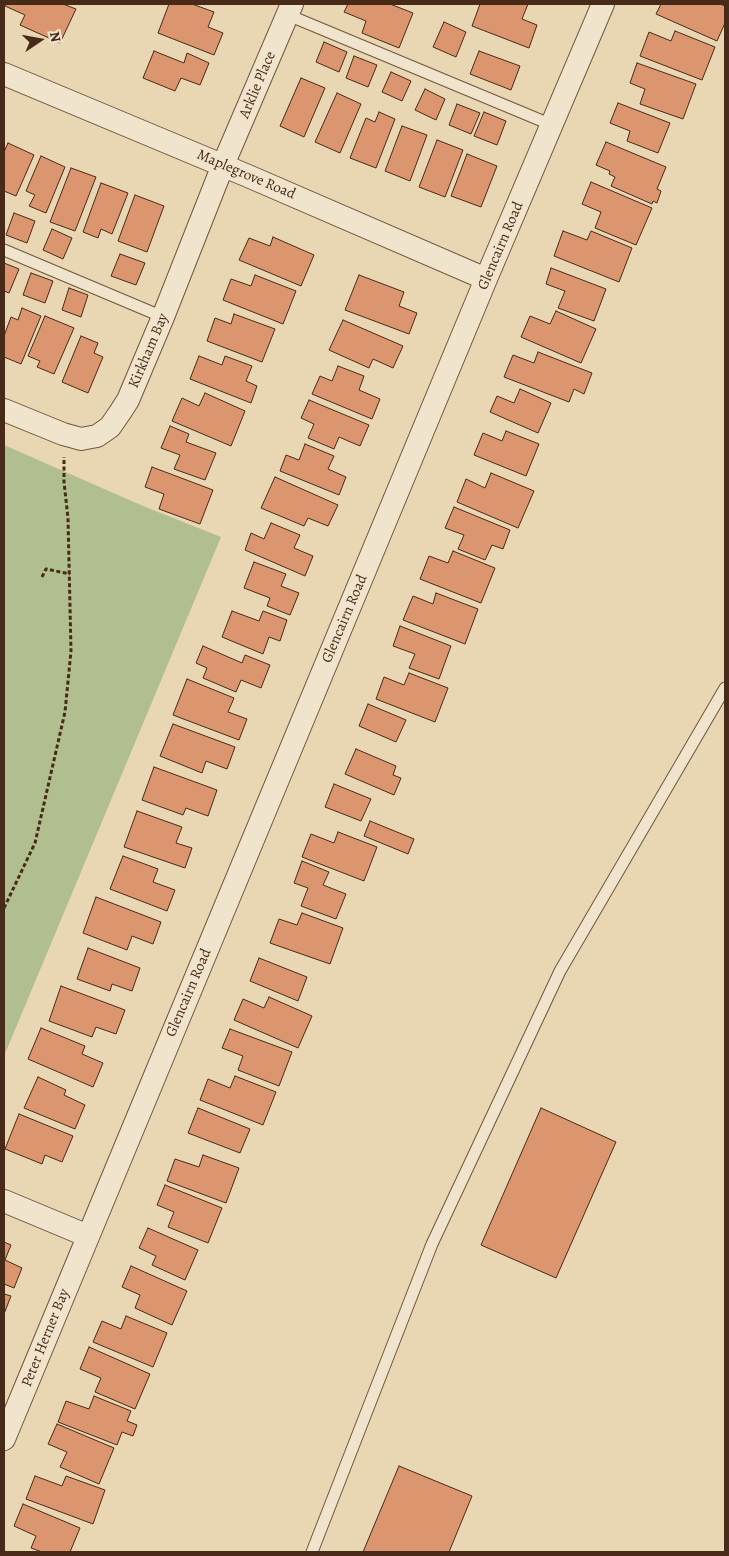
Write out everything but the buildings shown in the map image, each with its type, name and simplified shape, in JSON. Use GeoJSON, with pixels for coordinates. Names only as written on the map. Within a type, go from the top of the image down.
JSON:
{"type":"FeatureCollection","features":[{"type":"Feature","properties":{"kind":"street","name":"Glencairn Road"},"geometry":{"type":"LineString","coordinates":[[88,1236],[486,279],[603,4]]}},
{"type":"Feature","properties":{"kind":"street","name":"Arklie Place"},"geometry":{"type":"LineString","coordinates":[[223,165],[290,9]]}},
{"type":"Feature","properties":{"kind":"street","name":"Maplegrove Road"},"geometry":{"type":"LineString","coordinates":[[4,74],[223,165],[486,279]]}},
{"type":"Feature","properties":{"kind":"street","name":"Kirkham Bay"},"geometry":{"type":"LineString","coordinates":[[4,410],[63,434],[81,439],[97,436],[110,427],[128,400],[223,165]]}},
{"type":"Feature","properties":{"kind":"street"},"geometry":{"type":"LineString","coordinates":[[4,1201],[88,1236]]}},
{"type":"Feature","properties":{"kind":"street","name":"Peter Herner Bay"},"geometry":{"type":"LineString","coordinates":[[4,1439],[88,1236]]}},
{"type":"Feature","properties":{"kind":"lane"},"geometry":{"type":"LineString","coordinates":[[290,9],[552,125]]}},
{"type":"Feature","properties":{"kind":"lane"},"geometry":{"type":"LineString","coordinates":[[4,250],[163,317]]}},
{"type":"Feature","properties":{"kind":"lane"},"geometry":{"type":"LineString","coordinates":[[312,1552],[432,1244],[560,971],[725,688]]}},
{"type":"Feature","properties":{"kind":"path"},"geometry":{"type":"LineString","coordinates":[[4,908],[35,843],[66,712],[72,651],[68,518],[64,482],[63,434]]}},
{"type":"Feature","properties":{"kind":"path"},"geometry":{"type":"LineString","coordinates":[[42,577],[46,569],[70,574]]}},
{"type":"Feature","properties":{"kind":"green space"},"geometry":{"type":"Polygon","coordinates":[[[4,445],[143,506],[221,537],[4,1056],[4,445]]]}}]}
